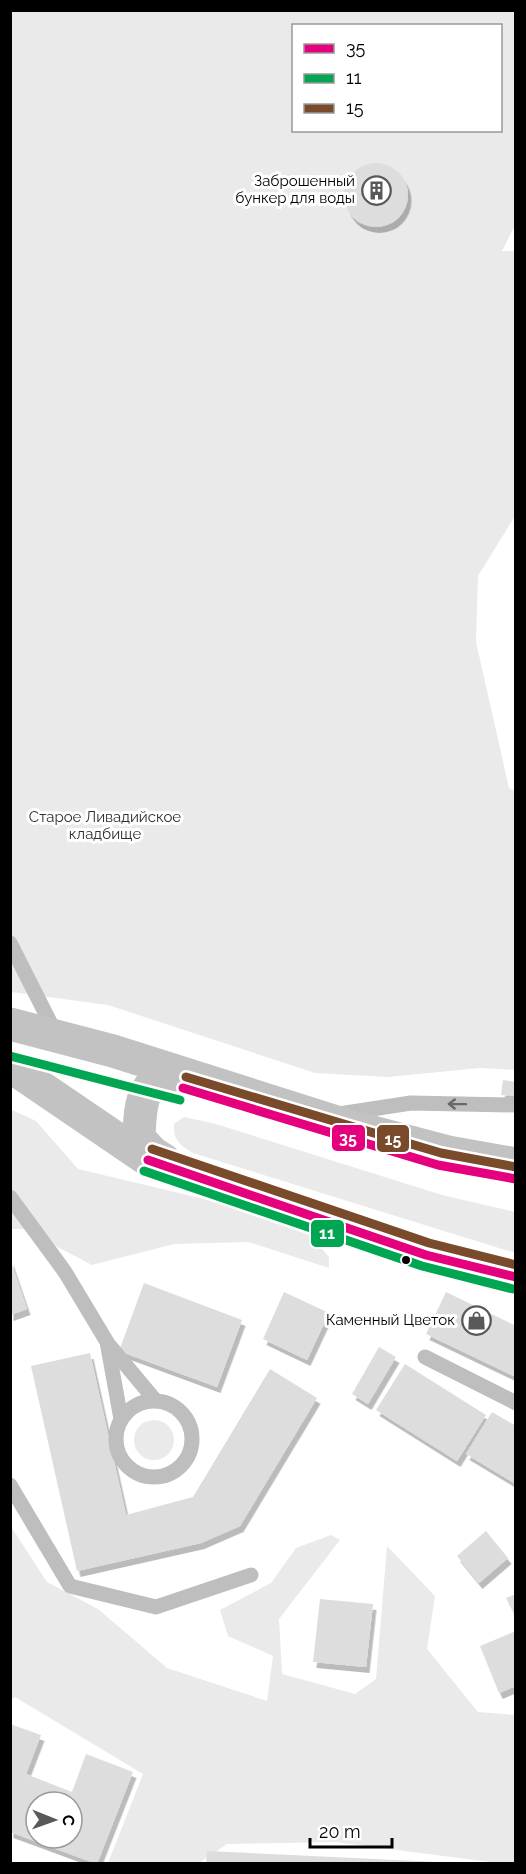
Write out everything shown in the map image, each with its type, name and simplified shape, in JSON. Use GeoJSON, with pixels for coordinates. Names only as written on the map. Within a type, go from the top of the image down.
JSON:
{"type":"FeatureCollection","features":[{"type":"Feature","properties":{"kind":"main road"},"geometry":{"type":"LineString","coordinates":[[10,1024],[113,1051],[175,1081],[428,1162],[516,1179]]}},
{"type":"Feature","properties":{"kind":"main road"},"geometry":{"type":"LineString","coordinates":[[10,1044],[175,1081],[448,1152],[516,1164]]}},
{"type":"Feature","properties":{"kind":"main road"},"geometry":{"type":"LineString","coordinates":[[10,1044],[148,1160]]}},
{"type":"Feature","properties":{"kind":"main road"},"geometry":{"type":"LineString","coordinates":[[10,1066],[148,1160],[426,1255],[516,1277]]}},
{"type":"Feature","properties":{"kind":"main road"},"geometry":{"type":"LineString","coordinates":[[175,1081],[167,1094],[153,1108],[152,1133],[183,1172]]}},
{"type":"Feature","properties":{"kind":"lane"},"geometry":{"type":"LineString","coordinates":[[10,944],[57,1036]]}},
{"type":"Feature","properties":{"kind":"lane"},"geometry":{"type":"LineString","coordinates":[[319,1117],[411,1103],[516,1105]]}},
{"type":"Feature","properties":{"kind":"lane"},"geometry":{"type":"LineString","coordinates":[[10,1197],[65,1272],[107,1342],[155,1400]]}},
{"type":"Feature","properties":{"kind":"lane"},"geometry":{"type":"LineString","coordinates":[[107,1342],[121,1419]]}},
{"type":"Feature","properties":{"kind":"lane"},"geometry":{"type":"LineString","coordinates":[[425,1357],[516,1403]]}},
{"type":"Feature","properties":{"kind":"lane"},"geometry":{"type":"LineString","coordinates":[[155,1400],[174,1406],[189,1420],[193,1440],[188,1459],[173,1473],[153,1478],[134,1473],[120,1458],[115,1438],[121,1419],[135,1405],[155,1400]]}},
{"type":"Feature","properties":{"kind":"lane"},"geometry":{"type":"LineString","coordinates":[[10,1485],[70,1586],[156,1607],[251,1575]]}},
{"type":"Feature","properties":{"kind":"green space","name":"Старое Ливадийское кладбище"},"geometry":{"type":"Polygon","coordinates":[[[11,11],[515,11],[515,225],[502,251],[515,251],[515,516],[478,576],[476,642],[509,788],[515,791],[515,1070],[480,1068],[388,1077],[315,1073],[108,1005],[11,992],[11,11]]]}},
{"type":"Feature","properties":{"kind":"green space"},"geometry":{"type":"Polygon","coordinates":[[[10,1109],[36,1121],[78,1169],[255,1211],[309,1234],[329,1257],[329,1268],[249,1242],[174,1244],[92,1265],[23,1229],[11,1229],[10,1109]]]}},
{"type":"Feature","properties":{"kind":"green space"},"geometry":{"type":"Polygon","coordinates":[[[184,1117],[216,1124],[442,1195],[515,1212],[515,1253],[193,1153],[181,1145],[175,1135],[174,1124],[184,1117]]]}},
{"type":"Feature","properties":{"kind":"green space"},"geometry":{"type":"Polygon","coordinates":[[[154,1420],[162,1421],[168,1426],[173,1432],[173,1448],[168,1454],[162,1459],[154,1460],[146,1459],[140,1454],[135,1448],[134,1440],[135,1432],[140,1426],[146,1421],[154,1420]]]}},
{"type":"Feature","properties":{"kind":"green space"},"geometry":{"type":"Polygon","coordinates":[[[10,1525],[47,1582],[98,1609],[167,1668],[267,1701],[273,1656],[228,1636],[220,1610],[271,1583],[296,1548],[331,1535],[340,1540],[279,1619],[282,1674],[355,1694],[376,1679],[387,1546],[435,1596],[427,1649],[478,1712],[515,1715],[515,1863],[497,1863],[336,1842],[227,1844],[199,1863],[108,1863],[143,1774],[15,1697],[11,1700],[10,1525]]]}},
{"type":"Feature","properties":{"kind":"building","name":"Заброшенный бункер для воды"},"geometry":{"type":"Polygon","coordinates":[[[370,163],[382,163],[399,172],[406,183],[408,195],[406,207],[399,218],[382,227],[370,227],[358,222],[349,213],[344,201],[344,189],[349,177],[358,168],[370,163]]]}},
{"type":"Feature","properties":{"kind":"building"},"geometry":{"type":"Polygon","coordinates":[[[503,1080],[516,1082],[516,1096],[501,1095],[503,1080]]]}},
{"type":"Feature","properties":{"kind":"building"},"geometry":{"type":"Polygon","coordinates":[[[10,1259],[27,1309],[10,1315],[10,1259]]]}},
{"type":"Feature","properties":{"kind":"building"},"geometry":{"type":"Polygon","coordinates":[[[144,1283],[242,1320],[217,1387],[119,1351],[144,1283]]]}},
{"type":"Feature","properties":{"kind":"building"},"geometry":{"type":"Polygon","coordinates":[[[284,1292],[329,1313],[307,1360],[263,1339],[284,1292]]]}},
{"type":"Feature","properties":{"kind":"building"},"geometry":{"type":"Polygon","coordinates":[[[446,1292],[516,1326],[516,1377],[426,1334],[446,1292]]]}},
{"type":"Feature","properties":{"kind":"building"},"geometry":{"type":"Polygon","coordinates":[[[379,1347],[396,1357],[368,1404],[352,1394],[379,1347]]]}},
{"type":"Feature","properties":{"kind":"building"},"geometry":{"type":"Polygon","coordinates":[[[90,1353],[126,1515],[193,1497],[270,1369],[317,1398],[240,1526],[201,1543],[77,1571],[31,1366],[90,1353]]]}},
{"type":"Feature","properties":{"kind":"building"},"geometry":{"type":"Polygon","coordinates":[[[405,1364],[486,1415],[457,1461],[376,1410],[405,1364]]]}},
{"type":"Feature","properties":{"kind":"building"},"geometry":{"type":"Polygon","coordinates":[[[492,1412],[516,1426],[516,1484],[466,1454],[492,1412]]]}},
{"type":"Feature","properties":{"kind":"building"},"geometry":{"type":"Polygon","coordinates":[[[486,1531],[508,1558],[479,1583],[457,1556],[486,1531]]]}},
{"type":"Feature","properties":{"kind":"building"},"geometry":{"type":"Polygon","coordinates":[[[516,1594],[516,1618],[506,1598],[516,1594]]]}},
{"type":"Feature","properties":{"kind":"building"},"geometry":{"type":"Polygon","coordinates":[[[320,1599],[373,1604],[366,1667],[313,1662],[320,1599]]]}},
{"type":"Feature","properties":{"kind":"building"},"geometry":{"type":"Polygon","coordinates":[[[516,1631],[516,1686],[499,1693],[480,1646],[516,1631]]]}},
{"type":"Feature","properties":{"kind":"building"},"geometry":{"type":"Polygon","coordinates":[[[10,1724],[41,1735],[26,1774],[67,1790],[24,1790],[24,1837],[10,1832],[10,1724]]]}},
{"type":"Feature","properties":{"kind":"building"},"geometry":{"type":"Polygon","coordinates":[[[86,1754],[133,1772],[97,1864],[59,1850],[84,1850],[84,1790],[73,1790],[86,1754]]]}},
{"type":"Feature","properties":{"kind":"building"},"geometry":{"type":"Polygon","coordinates":[[[207,1851],[438,1862],[438,1864],[206,1864],[207,1851]]]}},
{"type":"Feature","properties":{"kind":"transit line","name":"11"},"geometry":{"type":"LineString","coordinates":[[10,1056],[180,1100]]}},
{"type":"Feature","properties":{"kind":"transit line","name":"15"},"geometry":{"type":"LineString","coordinates":[[186,1077],[441,1153],[516,1167]]}},
{"type":"Feature","properties":{"kind":"transit line","name":"35"},"geometry":{"type":"LineString","coordinates":[[183,1088],[438,1165],[516,1179]]}},
{"type":"Feature","properties":{"kind":"transit line","name":"15"},"geometry":{"type":"LineString","coordinates":[[152,1149],[429,1243],[516,1265]]}},
{"type":"Feature","properties":{"kind":"transit line","name":"35"},"geometry":{"type":"LineString","coordinates":[[148,1160],[426,1255],[516,1277]]}},
{"type":"Feature","properties":{"kind":"transit line","name":"11"},"geometry":{"type":"LineString","coordinates":[[144,1171],[422,1266],[513,1289]]}},
{"type":"Feature","properties":{"kind":"place","name":"Заброшенный бункер для воды"},"geometry":{"type":"Point","coordinates":[376,190]}},
{"type":"Feature","properties":{"kind":"place","name":"Каменный Цветок"},"geometry":{"type":"Point","coordinates":[476,1320]}}]}
